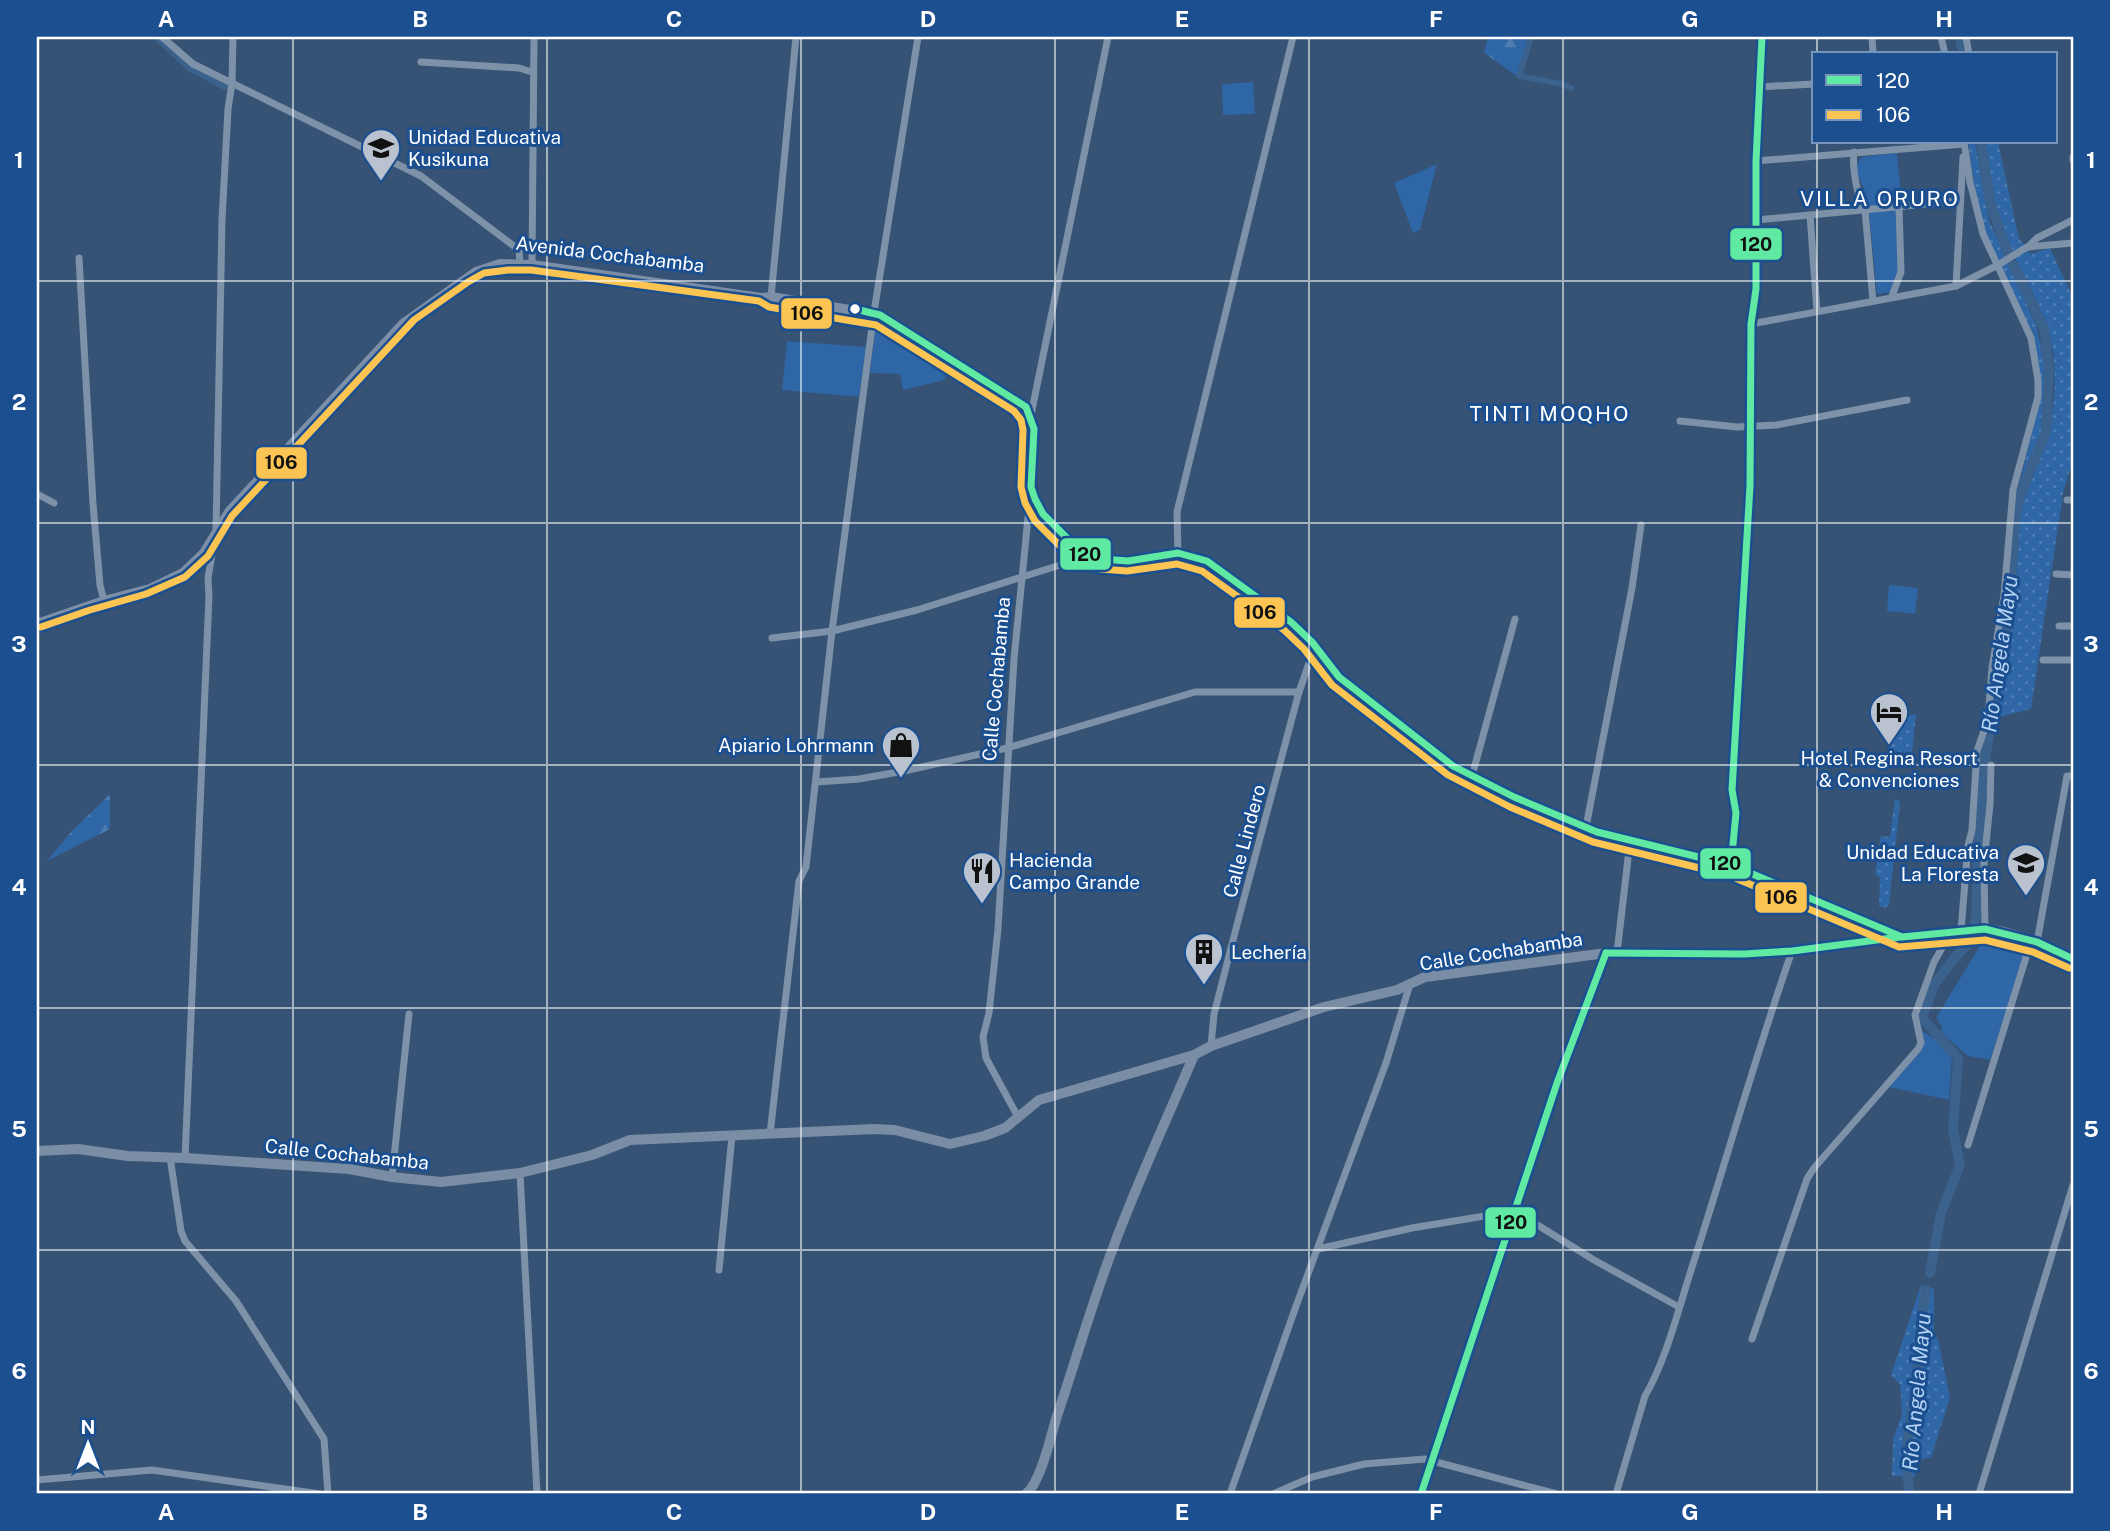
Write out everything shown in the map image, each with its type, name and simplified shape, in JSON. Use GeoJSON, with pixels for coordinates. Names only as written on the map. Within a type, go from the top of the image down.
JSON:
{"type":"FeatureCollection","features":[{"type":"Feature","properties":{"kind":"main road","name":"Avenida Cochabamba"},"geometry":{"type":"LineString","coordinates":[[37,617],[103,598],[150,589],[183,573],[204,553],[215,526],[404,324],[476,272],[500,264],[532,262],[763,292],[771,297],[874,312],[1021,403],[1031,415]]}},
{"type":"Feature","properties":{"kind":"main road"},"geometry":{"type":"LineString","coordinates":[[1031,415],[1034,429],[1031,487],[1043,514],[1082,553],[1102,559],[1128,561],[1178,553],[1207,561],[1291,622],[1315,646],[1339,677],[1453,766],[1514,797],[1586,827],[1630,841],[1731,865],[1902,937]]}},
{"type":"Feature","properties":{"kind":"main road","name":"Avenida Cochabamba"},"geometry":{"type":"LineString","coordinates":[[37,624],[103,598]]}},
{"type":"Feature","properties":{"kind":"main road"},"geometry":{"type":"LineString","coordinates":[[1871,924],[1872,940]]}},
{"type":"Feature","properties":{"kind":"main road","name":"Calle Cochabamba"},"geometry":{"type":"LineString","coordinates":[[1902,937],[1974,929],[2004,932],[2034,941],[2073,958]]}},
{"type":"Feature","properties":{"kind":"street"},"geometry":{"type":"LineString","coordinates":[[162,37],[193,64],[421,176],[519,250],[520,261]]}},
{"type":"Feature","properties":{"kind":"street"},"geometry":{"type":"LineString","coordinates":[[186,1157],[198,910],[208,578],[215,526],[222,220],[233,37]]}},
{"type":"Feature","properties":{"kind":"street"},"geometry":{"type":"LineString","coordinates":[[532,262],[534,37]]}},
{"type":"Feature","properties":{"kind":"street"},"geometry":{"type":"LineString","coordinates":[[771,297],[796,37]]}},
{"type":"Feature","properties":{"kind":"street"},"geometry":{"type":"LineString","coordinates":[[770,1134],[797,893],[806,867],[832,631],[874,312],[918,37]]}},
{"type":"Feature","properties":{"kind":"street"},"geometry":{"type":"LineString","coordinates":[[1031,415],[1108,37]]}},
{"type":"Feature","properties":{"kind":"street"},"geometry":{"type":"LineString","coordinates":[[1178,553],[1177,512],[1293,37]]}},
{"type":"Feature","properties":{"kind":"street"},"geometry":{"type":"LineString","coordinates":[[1731,865],[1736,813],[1732,790],[1750,486],[1751,324],[1756,289],[1756,161],[1762,37]]}},
{"type":"Feature","properties":{"kind":"street"},"geometry":{"type":"LineString","coordinates":[[422,62],[519,68],[532,72]]}},
{"type":"Feature","properties":{"kind":"street"},"geometry":{"type":"LineString","coordinates":[[1759,87],[1812,84]]}},
{"type":"Feature","properties":{"kind":"street"},"geometry":{"type":"LineString","coordinates":[[1756,161],[1854,152],[1880,146],[1936,144]]}},
{"type":"Feature","properties":{"kind":"street"},"geometry":{"type":"LineString","coordinates":[[1956,286],[1964,144]]}},
{"type":"Feature","properties":{"kind":"street"},"geometry":{"type":"LineString","coordinates":[[1964,144],[1969,182],[1980,223],[2031,338],[2038,380],[2038,397],[2013,490],[2004,595],[1992,668],[1989,719],[1977,751],[1972,830],[1968,846],[1974,929]]}},
{"type":"Feature","properties":{"kind":"street"},"geometry":{"type":"LineString","coordinates":[[1854,152],[1851,168],[1858,183],[1861,204],[1866,210],[1873,301]]}},
{"type":"Feature","properties":{"kind":"street"},"geometry":{"type":"LineString","coordinates":[[1756,220],[1959,201]]}},
{"type":"Feature","properties":{"kind":"street"},"geometry":{"type":"LineString","coordinates":[[1892,296],[1901,272],[1899,206]]}},
{"type":"Feature","properties":{"kind":"street"},"geometry":{"type":"LineString","coordinates":[[1810,215],[1817,312]]}},
{"type":"Feature","properties":{"kind":"street"},"geometry":{"type":"LineString","coordinates":[[1751,324],[1956,286],[1998,265],[2036,239],[2073,220]]}},
{"type":"Feature","properties":{"kind":"street"},"geometry":{"type":"LineString","coordinates":[[2027,247],[2073,243]]}},
{"type":"Feature","properties":{"kind":"street"},"geometry":{"type":"LineString","coordinates":[[79,258],[93,504],[103,598]]}},
{"type":"Feature","properties":{"kind":"street"},"geometry":{"type":"LineString","coordinates":[[1680,421],[1737,427],[1777,425],[1907,400]]}},
{"type":"Feature","properties":{"kind":"street","name":"Calle Cochabamba"},"geometry":{"type":"LineString","coordinates":[[1018,1117],[986,1058],[983,1037],[989,1013],[999,929],[1007,748],[1028,494],[1031,487]]}},
{"type":"Feature","properties":{"kind":"street"},"geometry":{"type":"LineString","coordinates":[[37,494],[54,503]]}},
{"type":"Feature","properties":{"kind":"street"},"geometry":{"type":"LineString","coordinates":[[1586,827],[1630,601],[1641,525]]}},
{"type":"Feature","properties":{"kind":"street"},"geometry":{"type":"LineString","coordinates":[[772,639],[832,631],[917,610],[1073,561],[1082,553]]}},
{"type":"Feature","properties":{"kind":"street"},"geometry":{"type":"LineString","coordinates":[[2056,574],[2073,575]]}},
{"type":"Feature","properties":{"kind":"street"},"geometry":{"type":"LineString","coordinates":[[1472,776],[1515,619]]}},
{"type":"Feature","properties":{"kind":"street"},"geometry":{"type":"LineString","coordinates":[[2059,626],[2073,626]]}},
{"type":"Feature","properties":{"kind":"street","name":"Calle Lindero"},"geometry":{"type":"LineString","coordinates":[[1210,1046],[1214,1014],[1299,692],[1315,646]]}},
{"type":"Feature","properties":{"kind":"street"},"geometry":{"type":"LineString","coordinates":[[2043,660],[2073,660]]}},
{"type":"Feature","properties":{"kind":"street"},"geometry":{"type":"LineString","coordinates":[[817,782],[893,773],[1007,748],[1195,692],[1299,692]]}},
{"type":"Feature","properties":{"kind":"street"},"geometry":{"type":"LineString","coordinates":[[1974,929],[1984,863],[1991,765]]}},
{"type":"Feature","properties":{"kind":"street"},"geometry":{"type":"LineString","coordinates":[[1968,1144],[2034,941],[2067,776],[2073,776]]}},
{"type":"Feature","properties":{"kind":"street"},"geometry":{"type":"LineString","coordinates":[[1421,1494],[1557,1083],[1611,953],[1630,841]]}},
{"type":"Feature","properties":{"kind":"street"},"geometry":{"type":"LineString","coordinates":[[1752,1339],[1807,1179],[1919,1049],[1921,1043],[1915,1015],[1934,962],[1946,941],[1946,933]]}},
{"type":"Feature","properties":{"kind":"street","name":"Calle Cochabamba"},"geometry":{"type":"LineString","coordinates":[[37,1151],[78,1149],[128,1156],[186,1157],[349,1169],[441,1182],[520,1173],[592,1155],[630,1140],[874,1129],[895,1130],[950,1144],[996,1132],[1039,1100],[1194,1055],[1210,1046],[1325,1007],[1396,990],[1425,977],[1611,953],[1701,955],[1792,951],[1902,937]]}},
{"type":"Feature","properties":{"kind":"street"},"geometry":{"type":"LineString","coordinates":[[1616,1494],[1645,1396],[1653,1383],[1679,1307],[1792,951]]}},
{"type":"Feature","properties":{"kind":"street"},"geometry":{"type":"LineString","coordinates":[[1230,1494],[1386,1063],[1410,984]]}},
{"type":"Feature","properties":{"kind":"street"},"geometry":{"type":"LineString","coordinates":[[392,1177],[410,1014]]}},
{"type":"Feature","properties":{"kind":"street"},"geometry":{"type":"LineString","coordinates":[[1026,1494],[1031,1490],[1039,1470],[1114,1245],[1194,1055]]}},
{"type":"Feature","properties":{"kind":"street"},"geometry":{"type":"LineString","coordinates":[[719,1270],[732,1136]]}},
{"type":"Feature","properties":{"kind":"street"},"geometry":{"type":"LineString","coordinates":[[170,1157],[181,1231],[185,1241],[236,1301],[324,1439],[328,1494]]}},
{"type":"Feature","properties":{"kind":"street"},"geometry":{"type":"LineString","coordinates":[[520,1173],[537,1494]]}},
{"type":"Feature","properties":{"kind":"street"},"geometry":{"type":"LineString","coordinates":[[1979,1494],[2073,1185]]}},
{"type":"Feature","properties":{"kind":"street"},"geometry":{"type":"LineString","coordinates":[[1318,1249],[1412,1228],[1515,1211],[1594,1260],[1679,1307]]}},
{"type":"Feature","properties":{"kind":"street"},"geometry":{"type":"LineString","coordinates":[[1273,1494],[1312,1477],[1364,1464],[1433,1460],[1557,1494]]}},
{"type":"Feature","properties":{"kind":"street"},"geometry":{"type":"LineString","coordinates":[[37,1479],[152,1470],[320,1494]]}},
{"type":"Feature","properties":{"kind":"green space"},"geometry":{"type":"Polygon","coordinates":[[[1488,37],[1531,37],[1517,76],[1484,53],[1488,37]]]}},
{"type":"Feature","properties":{"kind":"green space"},"geometry":{"type":"Polygon","coordinates":[[[1253,82],[1255,114],[1223,115],[1222,84],[1253,82]]]}},
{"type":"Feature","properties":{"kind":"green space"},"geometry":{"type":"Polygon","coordinates":[[[1968,144],[1975,144],[1989,220],[2037,327],[2045,370],[2042,430],[2017,494],[2041,386],[2034,336],[1986,235],[1976,195],[1968,144]]]}},
{"type":"Feature","properties":{"kind":"green space"},"geometry":{"type":"Polygon","coordinates":[[[1983,144],[1998,144],[2019,239],[2030,254],[2050,248],[2073,298],[2073,459],[2063,493],[2031,709],[1998,717],[2013,601],[2020,513],[2025,492],[2049,431],[2054,402],[2054,371],[2053,352],[2045,320],[2002,230],[1983,144]]]}},
{"type":"Feature","properties":{"kind":"green space"},"geometry":{"type":"Polygon","coordinates":[[[1897,153],[1902,202],[1866,207],[1864,189],[1857,169],[1859,161],[1862,157],[1897,153]]]}},
{"type":"Feature","properties":{"kind":"green space"},"geometry":{"type":"Polygon","coordinates":[[[1437,164],[1420,230],[1413,233],[1394,183],[1437,164]]]}},
{"type":"Feature","properties":{"kind":"green space"},"geometry":{"type":"Polygon","coordinates":[[[1896,210],[1899,271],[1891,292],[1877,294],[1869,212],[1896,210]]]}},
{"type":"Feature","properties":{"kind":"green space"},"geometry":{"type":"Polygon","coordinates":[[[877,316],[947,360],[945,380],[903,390],[900,374],[870,373],[877,316]]]}},
{"type":"Feature","properties":{"kind":"green space"},"geometry":{"type":"Polygon","coordinates":[[[787,341],[866,347],[859,397],[782,390],[787,341]]]}},
{"type":"Feature","properties":{"kind":"green space"},"geometry":{"type":"Polygon","coordinates":[[[1889,585],[1918,588],[1915,614],[1887,611],[1889,585]]]}},
{"type":"Feature","properties":{"kind":"green space"},"geometry":{"type":"Polygon","coordinates":[[[1893,712],[1904,716],[1916,714],[1912,753],[1889,751],[1889,741],[1894,732],[1893,712]]]}},
{"type":"Feature","properties":{"kind":"green space"},"geometry":{"type":"Polygon","coordinates":[[[110,794],[110,829],[47,861],[70,833],[110,794]]]}},
{"type":"Feature","properties":{"kind":"green space"},"geometry":{"type":"Polygon","coordinates":[[[1895,799],[1900,804],[1889,904],[1885,908],[1879,906],[1880,878],[1875,874],[1881,836],[1890,837],[1895,799]]]}},
{"type":"Feature","properties":{"kind":"green space"},"geometry":{"type":"Polygon","coordinates":[[[1987,934],[2027,945],[1990,1060],[1968,1056],[1944,1035],[1936,1018],[1987,934]]]}},
{"type":"Feature","properties":{"kind":"green space"},"geometry":{"type":"Polygon","coordinates":[[[1921,1030],[1937,1041],[1952,1057],[1949,1100],[1889,1087],[1921,1051],[1921,1030]]]}},
{"type":"Feature","properties":{"kind":"green space"},"geometry":{"type":"Polygon","coordinates":[[[1921,1285],[1934,1289],[1934,1336],[1938,1339],[1950,1398],[1931,1458],[1916,1459],[1915,1477],[1892,1476],[1893,1439],[1902,1415],[1900,1384],[1891,1375],[1921,1285]]]}},
{"type":"Feature","properties":{"kind":"waterway"},"geometry":{"type":"LineString","coordinates":[[156,37],[189,68],[225,87]]}},
{"type":"Feature","properties":{"kind":"waterway"},"geometry":{"type":"LineString","coordinates":[[1531,37],[1519,76],[1571,88]]}},
{"type":"Feature","properties":{"kind":"waterway","name":"Río Angela Mayu"},"geometry":{"type":"LineString","coordinates":[[1960,37],[1963,52]]}},
{"type":"Feature","properties":{"kind":"waterway","name":"Río Angela Mayu"},"geometry":{"type":"LineString","coordinates":[[1981,144],[1990,202],[2008,253]]}},
{"type":"Feature","properties":{"kind":"waterway","name":"Río Angela Mayu"},"geometry":{"type":"LineString","coordinates":[[1930,1273],[1941,1213],[1960,1165],[1953,1130],[1958,1058],[1922,1018],[1934,985],[1971,941],[1976,918],[1984,766],[2009,607],[2016,513],[2020,496],[2046,432],[2049,370],[2044,328],[2013,265]]}},
{"type":"Feature","properties":{"kind":"waterway","name":"Río Angela Mayu"},"geometry":{"type":"LineString","coordinates":[[1910,1494],[1907,1450],[1926,1290]]}},
{"type":"Feature","properties":{"kind":"transit line","name":"120"},"geometry":{"type":"LineString","coordinates":[[1731,865],[1736,813],[1732,790],[1750,486],[1751,324],[1756,289],[1756,161],[1762,37]]}},
{"type":"Feature","properties":{"kind":"transit line","name":"106"},"geometry":{"type":"LineString","coordinates":[[41,627],[146,594],[185,577],[208,556],[232,516],[414,320],[484,273],[531,270],[759,301],[769,307],[876,325],[1014,411],[1021,420],[1023,430],[1021,487],[1025,503],[1035,521],[1075,561],[1100,569],[1127,571],[1177,564],[1202,571],[1284,630],[1304,649],[1332,685],[1448,775],[1510,807],[1593,842],[1728,875],[1899,947],[1985,940],[2033,952],[2069,968]]}},
{"type":"Feature","properties":{"kind":"transit line","name":"120"},"geometry":{"type":"LineString","coordinates":[[855,309],[880,315],[1026,407],[1034,429],[1031,487],[1035,499],[1043,514],[1082,553],[1102,559],[1128,561],[1178,553],[1207,561],[1291,622],[1312,642],[1339,677],[1453,766],[1514,797],[1597,832],[1731,865],[1902,937],[1985,929],[2037,942],[2073,959]]}},
{"type":"Feature","properties":{"kind":"transit line","name":"120"},"geometry":{"type":"LineString","coordinates":[[1606,953],[1744,954],[1792,951],[1900,937]]}},
{"type":"Feature","properties":{"kind":"transit line","name":"120"},"geometry":{"type":"LineString","coordinates":[[1421,1494],[1557,1083],[1606,953]]}},
{"type":"Feature","properties":{"kind":"place","name":"Unidad Educativa Kusikuna"},"geometry":{"type":"Point","coordinates":[381,182]}},
{"type":"Feature","properties":{"kind":"place","name":"Hotel Regina Resort & Convenciones"},"geometry":{"type":"Point","coordinates":[1889,746]}},
{"type":"Feature","properties":{"kind":"place","name":"Apiario Lohrmann"},"geometry":{"type":"Point","coordinates":[901,779]}},
{"type":"Feature","properties":{"kind":"place","name":"Unidad Educativa La Floresta"},"geometry":{"type":"Point","coordinates":[2026,897]}},
{"type":"Feature","properties":{"kind":"place","name":"Hacienda Campo Grande"},"geometry":{"type":"Point","coordinates":[982,905]}},
{"type":"Feature","properties":{"kind":"place","name":"Lechería"},"geometry":{"type":"Point","coordinates":[1204,986]}},
{"type":"Feature","properties":{"kind":"district","name":"VILLA ORURO"},"geometry":{"type":"Point","coordinates":[1880,199]}},
{"type":"Feature","properties":{"kind":"district","name":"TINTI MOQHO"},"geometry":{"type":"Point","coordinates":[1550,414]}}]}
